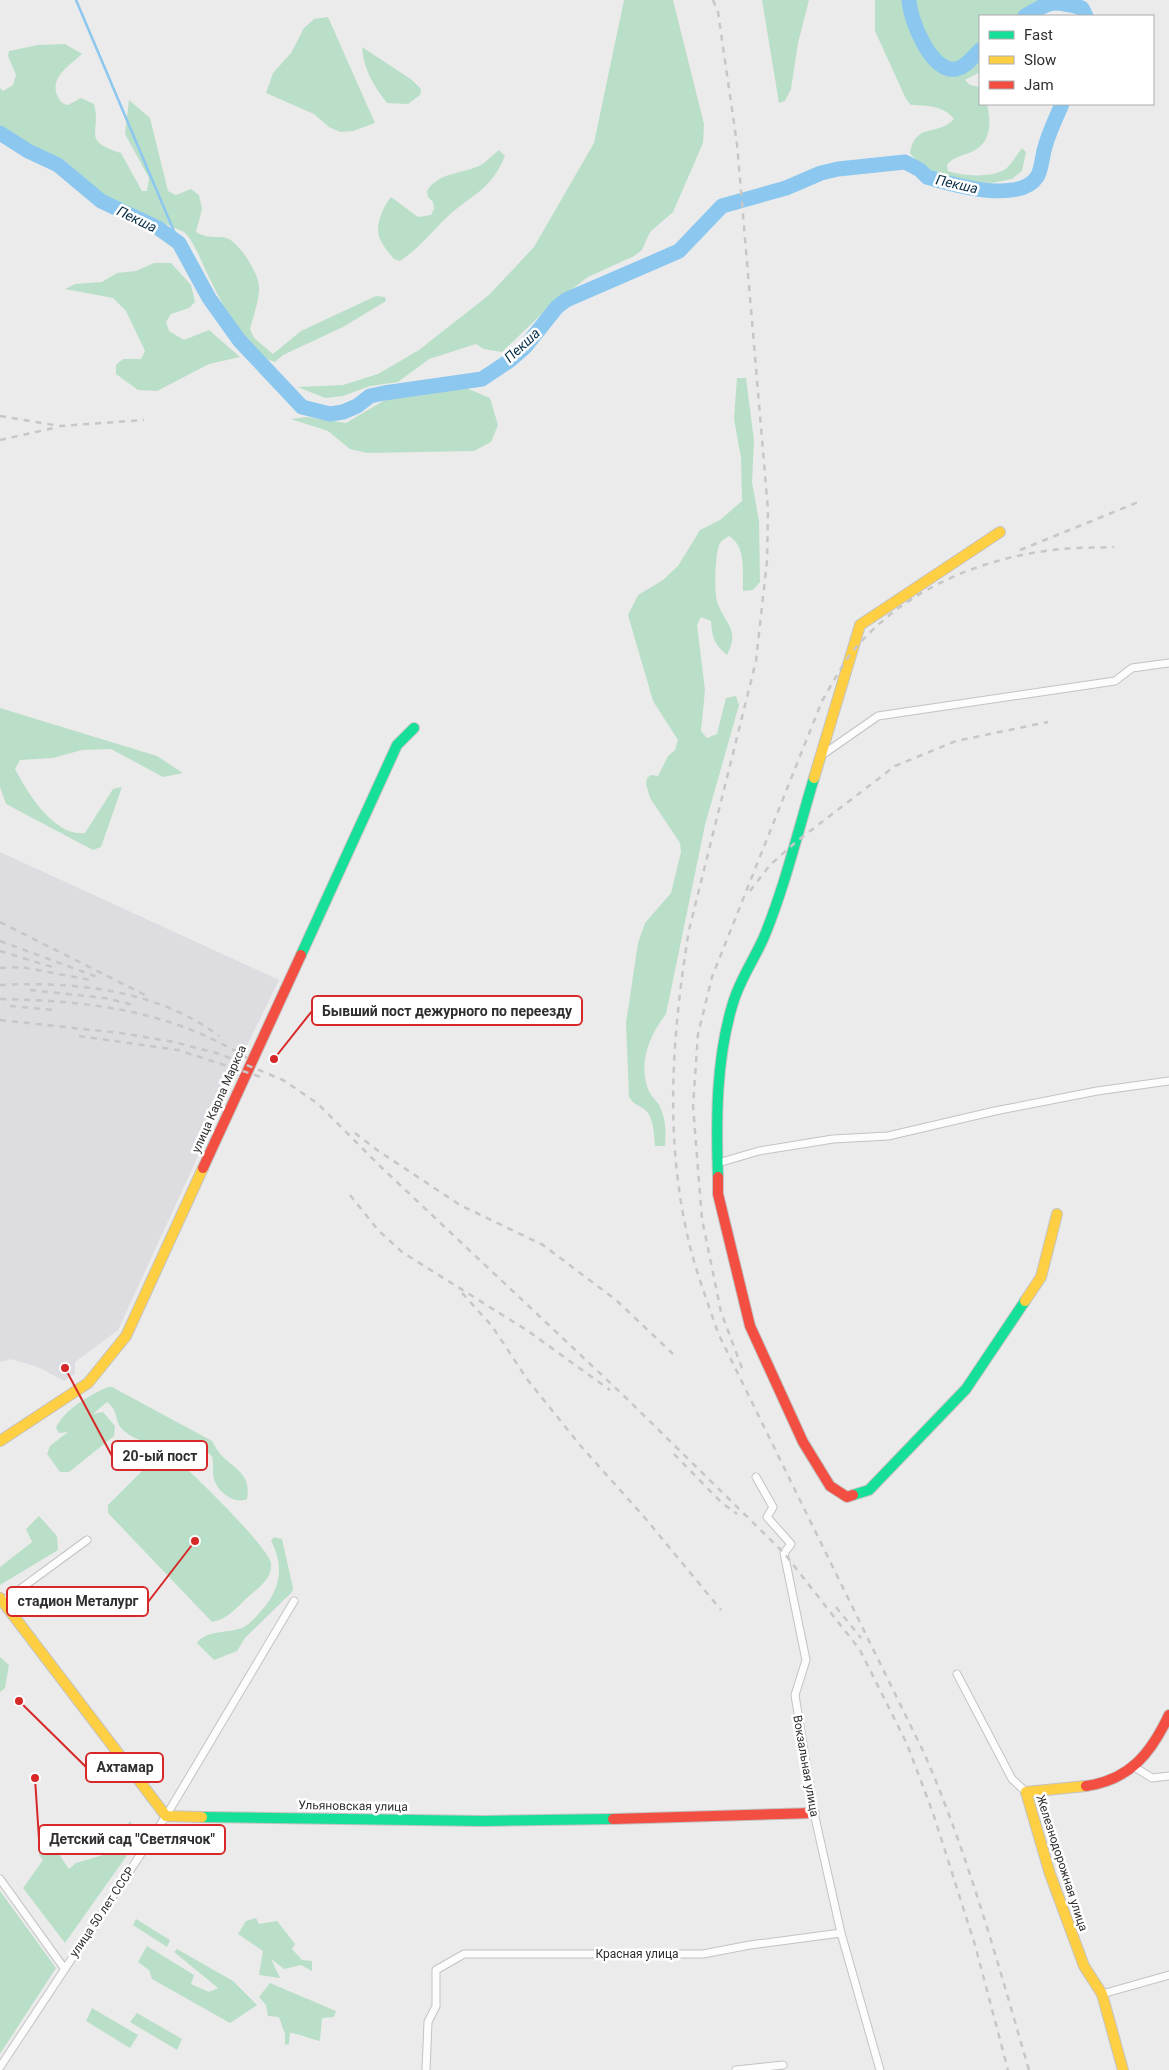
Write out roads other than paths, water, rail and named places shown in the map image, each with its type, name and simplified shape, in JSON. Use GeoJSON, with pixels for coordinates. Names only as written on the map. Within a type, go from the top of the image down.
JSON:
{"type":"FeatureCollection","features":[{"type":"Feature","properties":{"kind":"street"},"geometry":{"type":"LineString","coordinates":[[1000,532],[860,625],[776,907],[733,1002],[726,1031],[716,1118],[718,1194],[750,1326],[803,1442],[830,1486],[847,1497],[869,1490],[966,1389],[1041,1276],[1057,1214]]}},
{"type":"Feature","properties":{"kind":"street"},"geometry":{"type":"LineString","coordinates":[[822,755],[878,716],[1115,681],[1132,668],[1169,663]]}},
{"type":"Feature","properties":{"kind":"street","name":"улица Карла Маркса"},"geometry":{"type":"LineString","coordinates":[[0,1441],[88,1383],[126,1336],[397,745],[414,728]]}},
{"type":"Feature","properties":{"kind":"street"},"geometry":{"type":"LineString","coordinates":[[718,1163],[759,1151],[834,1140],[888,1136],[995,1111],[1097,1091],[1169,1081]]}},
{"type":"Feature","properties":{"kind":"street","name":"Вокзальная улица"},"geometry":{"type":"LineString","coordinates":[[756,1477],[773,1507],[767,1517],[791,1544],[784,1553],[806,1660],[795,1695],[814,1813],[841,1933],[880,2070]]}},
{"type":"Feature","properties":{"kind":"street"},"geometry":{"type":"LineString","coordinates":[[87,1540],[1,1601],[166,1816]]}},
{"type":"Feature","properties":{"kind":"street","name":"улица 50 лет СССР"},"geometry":{"type":"LineString","coordinates":[[0,2067],[166,1816],[294,1601]]}},
{"type":"Feature","properties":{"kind":"street","name":"Железнодорожная улица"},"geometry":{"type":"LineString","coordinates":[[957,1674],[1012,1779],[1026,1792],[1050,1874],[1084,1966],[1102,1994],[1123,2070]]}},
{"type":"Feature","properties":{"kind":"street"},"geometry":{"type":"LineString","coordinates":[[1026,1792],[1097,1786],[1136,1768],[1161,1736],[1169,1715]]}},
{"type":"Feature","properties":{"kind":"street"},"geometry":{"type":"LineString","coordinates":[[1136,1768],[1152,1778],[1169,1776]]}},
{"type":"Feature","properties":{"kind":"street","name":"Ульяновская улица"},"geometry":{"type":"LineString","coordinates":[[166,1816],[483,1821],[695,1818],[814,1813]]}},
{"type":"Feature","properties":{"kind":"street"},"geometry":{"type":"LineString","coordinates":[[0,1879],[64,1968]]}},
{"type":"Feature","properties":{"kind":"street","name":"Красная улица"},"geometry":{"type":"LineString","coordinates":[[426,2070],[428,2022],[436,2006],[436,1970],[464,1954],[703,1954],[750,1945],[841,1933]]}},
{"type":"Feature","properties":{"kind":"street"},"geometry":{"type":"LineString","coordinates":[[1102,1994],[1169,1975]]}},
{"type":"Feature","properties":{"kind":"street"},"geometry":{"type":"LineString","coordinates":[[736,2070],[783,2065]]}},
{"type":"Feature","properties":{"kind":"waterway"},"geometry":{"type":"LineString","coordinates":[[76,0],[179,243]]}},
{"type":"Feature","properties":{"kind":"waterway","name":"Пекша"},"geometry":{"type":"LineString","coordinates":[[909,0],[913,20],[918,32],[930,54],[938,63],[947,68],[956,69],[963,66],[979,51]]}},
{"type":"Feature","properties":{"kind":"waterway","name":"Пекша"},"geometry":{"type":"LineString","coordinates":[[1027,15],[1052,3],[1082,8],[1086,15]]}},
{"type":"Feature","properties":{"kind":"waterway","name":"Пекша"},"geometry":{"type":"LineString","coordinates":[[0,133],[28,151],[58,165],[101,201],[158,228],[179,243],[209,298],[239,340],[302,407],[330,414],[343,412],[357,406],[370,396],[482,379],[509,361],[525,347],[557,307],[566,300],[679,251],[722,206],[786,188],[821,173],[838,169],[905,162],[920,170],[927,177],[968,188],[1001,191],[1016,190],[1028,185],[1039,174],[1047,141],[1062,105]]}},
{"type":"Feature","properties":{"kind":"railway"},"geometry":{"type":"LineString","coordinates":[[713,0],[718,12],[737,144],[768,510],[767,561],[756,661],[689,930],[683,967],[675,1040],[673,1114],[679,1187],[691,1252],[718,1333],[925,1755],[941,1793],[982,1911],[1029,2070]]}},
{"type":"Feature","properties":{"kind":"railway"},"geometry":{"type":"LineString","coordinates":[[0,416],[60,426],[144,420]]}},
{"type":"Feature","properties":{"kind":"railway"},"geometry":{"type":"LineString","coordinates":[[0,440],[54,428]]}},
{"type":"Feature","properties":{"kind":"railway"},"geometry":{"type":"LineString","coordinates":[[1020,550],[1141,501]]}},
{"type":"Feature","properties":{"kind":"railway"},"geometry":{"type":"LineString","coordinates":[[742,1368],[721,1312],[702,1219],[693,1106],[698,1034],[712,977],[822,701],[849,656],[869,634],[891,614],[915,597],[940,583],[968,571],[1024,555],[1068,548],[1114,547]]}},
{"type":"Feature","properties":{"kind":"railway"},"geometry":{"type":"LineString","coordinates":[[750,891],[770,865],[797,841],[895,766],[956,741],[1048,722]]}},
{"type":"Feature","properties":{"kind":"railway"},"geometry":{"type":"LineString","coordinates":[[0,922],[149,997]]}},
{"type":"Feature","properties":{"kind":"railway"},"geometry":{"type":"LineString","coordinates":[[0,941],[100,978]]}},
{"type":"Feature","properties":{"kind":"railway"},"geometry":{"type":"LineString","coordinates":[[0,951],[52,967]]}},
{"type":"Feature","properties":{"kind":"railway"},"geometry":{"type":"LineString","coordinates":[[0,968],[21,967],[91,980]]}},
{"type":"Feature","properties":{"kind":"railway"},"geometry":{"type":"LineString","coordinates":[[0,985],[57,985],[86,987],[114,992],[169,1008],[195,1020],[219,1036]]}},
{"type":"Feature","properties":{"kind":"railway"},"geometry":{"type":"LineString","coordinates":[[30,990],[105,998],[134,1005]]}},
{"type":"Feature","properties":{"kind":"railway"},"geometry":{"type":"LineString","coordinates":[[0,999],[66,1002],[129,1011],[190,1029],[219,1042],[249,1059]]}},
{"type":"Feature","properties":{"kind":"railway"},"geometry":{"type":"LineString","coordinates":[[10,1006],[53,1010]]}},
{"type":"Feature","properties":{"kind":"railway"},"geometry":{"type":"LineString","coordinates":[[0,1020],[120,1033],[174,1042],[220,1054],[283,1080],[317,1103],[381,1167],[622,1394],[784,1553],[860,1650],[907,1744],[933,1813],[975,1945],[1008,2070]]}},
{"type":"Feature","properties":{"kind":"railway"},"geometry":{"type":"LineString","coordinates":[[79,1036],[178,1050],[264,1078]]}},
{"type":"Feature","properties":{"kind":"railway"},"geometry":{"type":"LineString","coordinates":[[355,1133],[377,1150],[460,1205],[543,1245],[616,1300],[673,1354]]}},
{"type":"Feature","properties":{"kind":"railway"},"geometry":{"type":"LineString","coordinates":[[350,1195],[378,1230],[402,1252],[528,1331],[610,1390]]}},
{"type":"Feature","properties":{"kind":"railway"},"geometry":{"type":"LineString","coordinates":[[462,1293],[492,1326],[527,1379],[579,1444],[645,1518],[721,1610]]}},
{"type":"Feature","properties":{"kind":"railway"},"geometry":{"type":"LineString","coordinates":[[674,1454],[721,1502],[737,1514]]}},
{"type":"Feature","properties":{"kind":"railway"},"geometry":{"type":"LineString","coordinates":[[836,1607],[861,1638]]}},
{"type":"Feature","properties":{"kind":"place","name":"Бывший пост дежурного по переезду"},"geometry":{"type":"Point","coordinates":[274,1059]}},
{"type":"Feature","properties":{"kind":"place","name":"20-ый пост"},"geometry":{"type":"Point","coordinates":[65,1368]}},
{"type":"Feature","properties":{"kind":"place","name":"стадион Металург"},"geometry":{"type":"Point","coordinates":[195,1541]}},
{"type":"Feature","properties":{"kind":"place","name":"Ахтамар"},"geometry":{"type":"Point","coordinates":[19,1701]}},
{"type":"Feature","properties":{"kind":"place","name":"Детский сад \"Светлячок\""},"geometry":{"type":"Point","coordinates":[35,1778]}}]}
